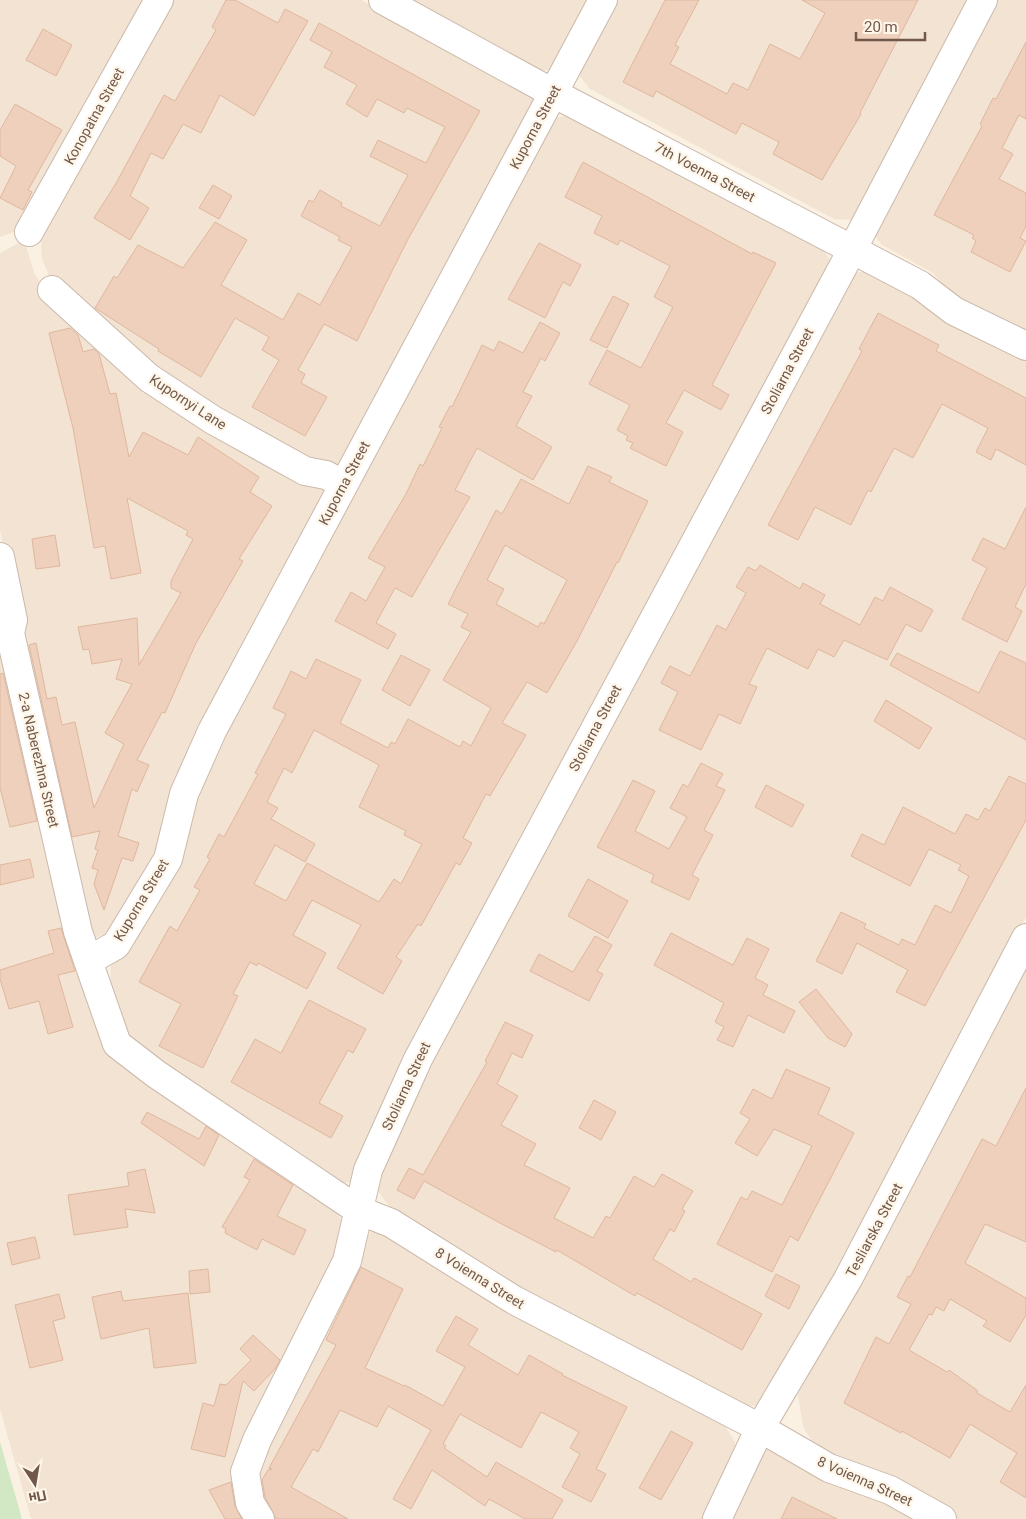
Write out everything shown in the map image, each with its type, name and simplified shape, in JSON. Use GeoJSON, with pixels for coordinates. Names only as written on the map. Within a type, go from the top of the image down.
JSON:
{"type":"FeatureCollection","features":[{"type":"Feature","properties":{"kind":"street","name":"Konopatna Street"},"geometry":{"type":"LineString","coordinates":[[29,232],[159,0]]}},
{"type":"Feature","properties":{"kind":"street","name":"7th Voenna Street"},"geometry":{"type":"LineString","coordinates":[[383,0],[553,93],[920,285],[954,310],[1026,346]]}},
{"type":"Feature","properties":{"kind":"street","name":"Kuporna Street"},"geometry":{"type":"LineString","coordinates":[[88,961],[116,944],[168,859],[184,794],[212,731],[603,0]]}},
{"type":"Feature","properties":{"kind":"street","name":"Stoliarna Street"},"geometry":{"type":"LineString","coordinates":[[260,1519],[250,1503],[245,1472],[257,1440],[347,1261],[368,1170],[418,1058],[852,250],[982,0]]}},
{"type":"Feature","properties":{"kind":"street","name":"Kupornyi Lane"},"geometry":{"type":"LineString","coordinates":[[52,290],[149,378],[213,420],[305,471],[326,475],[344,484]]}},
{"type":"Feature","properties":{"kind":"street","name":"2-a Naberezhna Street"},"geometry":{"type":"LineString","coordinates":[[0,556],[13,620],[10,633],[78,932],[88,961]]}},
{"type":"Feature","properties":{"kind":"street","name":"Tesliarska Street"},"geometry":{"type":"LineString","coordinates":[[717,1519],[760,1428],[848,1279],[1026,938]]}},
{"type":"Feature","properties":{"kind":"street","name":"8 Voienna Street"},"geometry":{"type":"LineString","coordinates":[[88,961],[117,1044],[156,1074],[358,1210],[391,1223],[514,1300],[760,1428],[829,1468],[890,1490],[942,1519]]}},
{"type":"Feature","properties":{"kind":"shaded area"},"geometry":{"type":"Polygon","coordinates":[[[0,0],[152,0],[22,229],[0,237],[0,0]]]}},
{"type":"Feature","properties":{"kind":"shaded area"},"geometry":{"type":"Polygon","coordinates":[[[167,0],[361,0],[529,91],[534,100],[352,455],[332,468],[309,466],[174,388],[52,283],[42,259],[40,224],[167,0]]]}},
{"type":"Feature","properties":{"kind":"shaded area"},"geometry":{"type":"Polygon","coordinates":[[[406,0],[593,0],[563,59],[550,70],[536,70],[406,0]]]}},
{"type":"Feature","properties":{"kind":"shaded area"},"geometry":{"type":"Polygon","coordinates":[[[613,0],[972,0],[862,210],[851,220],[834,219],[590,89],[580,76],[579,61],[613,0]]]}},
{"type":"Feature","properties":{"kind":"shaded area"},"geometry":{"type":"Polygon","coordinates":[[[992,0],[1026,0],[1026,334],[956,300],[933,273],[882,245],[875,236],[992,0]]]}},
{"type":"Feature","properties":{"kind":"shaded area"},"geometry":{"type":"Polygon","coordinates":[[[575,113],[821,247],[831,261],[351,1182],[333,1184],[131,1045],[110,999],[111,961],[189,798],[544,129],[556,118],[575,113]]]}},
{"type":"Feature","properties":{"kind":"shaded area"},"geometry":{"type":"Polygon","coordinates":[[[24,240],[35,275],[50,295],[323,485],[328,499],[157,859],[113,931],[95,938],[82,929],[0,530],[0,253],[24,240]]]}},
{"type":"Feature","properties":{"kind":"shaded area"},"geometry":{"type":"Polygon","coordinates":[[[853,272],[872,272],[1026,354],[1026,917],[773,1394],[759,1405],[742,1407],[480,1270],[392,1210],[378,1191],[377,1175],[388,1142],[853,272]]]}},
{"type":"Feature","properties":{"kind":"shaded area"},"geometry":{"type":"Polygon","coordinates":[[[0,583],[107,1046],[328,1201],[345,1224],[342,1255],[236,1475],[254,1519],[31,1519],[0,1409],[0,583]]]}},
{"type":"Feature","properties":{"kind":"shaded area"},"geometry":{"type":"Polygon","coordinates":[[[1026,960],[1026,1519],[956,1519],[882,1477],[819,1452],[803,1427],[798,1395],[1026,960]]]}},
{"type":"Feature","properties":{"kind":"shaded area"},"geometry":{"type":"Polygon","coordinates":[[[381,1229],[446,1270],[725,1426],[735,1442],[735,1464],[710,1519],[265,1519],[252,1481],[363,1241],[372,1231],[381,1229]]]}},
{"type":"Feature","properties":{"kind":"shaded area"},"geometry":{"type":"Polygon","coordinates":[[[764,1445],[926,1519],[724,1519],[764,1445]]]}},
{"type":"Feature","properties":{"kind":"green space"},"geometry":{"type":"Polygon","coordinates":[[[0,1442],[22,1519],[0,1519],[0,1442]]]}},
{"type":"Feature","properties":{"kind":"building"},"geometry":{"type":"Polygon","coordinates":[[[226,0],[235,0],[278,23],[285,9],[308,21],[254,116],[220,95],[201,133],[183,124],[163,159],[151,153],[130,196],[149,208],[130,240],[94,218],[115,185],[164,95],[175,101],[216,30],[212,27],[226,0]]]}},
{"type":"Feature","properties":{"kind":"building"},"geometry":{"type":"Polygon","coordinates":[[[665,0],[699,0],[675,45],[679,47],[670,64],[727,94],[733,83],[748,90],[770,44],[800,59],[825,13],[802,0],[918,0],[861,114],[822,180],[773,154],[779,142],[742,123],[736,134],[656,91],[653,97],[623,82],[665,0]]]}},
{"type":"Feature","properties":{"kind":"building"},"geometry":{"type":"Polygon","coordinates":[[[319,23],[480,111],[407,241],[357,341],[324,324],[298,370],[305,374],[301,383],[327,397],[305,436],[252,407],[279,360],[262,350],[269,337],[235,318],[201,377],[158,351],[159,349],[95,308],[114,276],[117,278],[138,245],[183,268],[215,222],[247,240],[221,285],[283,320],[298,293],[320,305],[352,247],[338,240],[340,237],[301,216],[309,200],[313,202],[320,190],[342,203],[341,206],[380,226],[408,175],[370,156],[378,140],[426,163],[445,127],[407,108],[404,113],[377,99],[367,117],[346,104],[357,85],[324,67],[332,52],[310,40],[319,23]]]}},
{"type":"Feature","properties":{"kind":"building"},"geometry":{"type":"Polygon","coordinates":[[[43,29],[72,45],[56,76],[26,60],[43,29]]]}},
{"type":"Feature","properties":{"kind":"building"},"geometry":{"type":"Polygon","coordinates":[[[1026,42],[1026,119],[1019,115],[1002,148],[1013,154],[999,179],[1026,193],[1026,226],[1020,238],[1026,241],[1010,272],[971,252],[976,241],[972,238],[974,235],[934,215],[982,126],[980,124],[993,98],[996,99],[1026,42]]]}},
{"type":"Feature","properties":{"kind":"building"},"geometry":{"type":"Polygon","coordinates":[[[15,104],[62,130],[28,190],[32,192],[23,210],[0,198],[16,166],[0,156],[0,130],[15,104]]]}},
{"type":"Feature","properties":{"kind":"building"},"geometry":{"type":"Polygon","coordinates":[[[583,162],[752,254],[753,252],[776,263],[712,385],[729,395],[721,410],[684,390],[666,423],[683,432],[666,466],[630,448],[633,443],[626,440],[628,436],[617,430],[630,405],[589,384],[607,350],[641,368],[673,307],[654,297],[670,266],[620,240],[618,245],[594,233],[602,216],[565,197],[583,162]]]}},
{"type":"Feature","properties":{"kind":"building"},"geometry":{"type":"Polygon","coordinates":[[[213,185],[232,196],[219,219],[199,208],[213,185]]]}},
{"type":"Feature","properties":{"kind":"building"},"geometry":{"type":"Polygon","coordinates":[[[539,243],[581,265],[570,286],[563,282],[545,318],[508,299],[539,243]]]}},
{"type":"Feature","properties":{"kind":"building"},"geometry":{"type":"Polygon","coordinates":[[[613,296],[629,304],[607,348],[590,340],[613,296]]]}},
{"type":"Feature","properties":{"kind":"building"},"geometry":{"type":"Polygon","coordinates":[[[878,313],[939,345],[936,351],[1026,398],[1026,465],[996,449],[991,460],[976,452],[988,428],[942,404],[913,458],[894,448],[871,492],[868,490],[851,525],[815,507],[798,540],[768,525],[862,351],[859,349],[878,313]]]}},
{"type":"Feature","properties":{"kind":"building"},"geometry":{"type":"Polygon","coordinates":[[[540,322],[560,333],[545,361],[541,358],[523,392],[532,396],[516,426],[552,447],[533,480],[477,448],[455,490],[470,497],[412,597],[395,588],[376,623],[396,634],[388,649],[335,621],[351,592],[366,601],[385,567],[368,558],[406,494],[420,464],[423,466],[442,428],[439,427],[450,406],[452,407],[482,345],[494,351],[499,341],[523,353],[540,322]]]}},
{"type":"Feature","properties":{"kind":"building"},"geometry":{"type":"Polygon","coordinates":[[[70,328],[78,335],[83,352],[94,349],[99,354],[110,394],[116,393],[129,457],[143,432],[188,455],[198,437],[259,477],[250,492],[272,506],[239,559],[243,561],[196,643],[165,713],[162,712],[137,760],[149,765],[137,792],[132,789],[118,836],[139,843],[133,861],[122,858],[104,910],[94,884],[98,870],[92,868],[98,850],[95,849],[100,831],[72,837],[29,645],[36,643],[47,699],[56,697],[62,725],[75,722],[94,808],[124,744],[105,733],[132,684],[116,679],[122,659],[92,664],[89,649],[83,650],[78,627],[137,618],[139,665],[181,593],[171,588],[171,581],[193,539],[186,535],[188,531],[127,498],[141,573],[111,579],[105,546],[94,548],[73,428],[49,333],[70,328]]]}},
{"type":"Feature","properties":{"kind":"building"},"geometry":{"type":"Polygon","coordinates":[[[588,466],[612,477],[609,482],[648,501],[577,641],[547,693],[527,682],[502,723],[526,735],[490,796],[486,794],[463,838],[472,843],[460,865],[456,863],[421,926],[418,924],[396,957],[402,961],[383,994],[337,968],[361,925],[312,900],[293,935],[326,953],[307,989],[258,963],[257,966],[250,962],[233,994],[238,996],[203,1068],[159,1046],[181,1004],[139,982],[170,926],[177,931],[200,890],[194,887],[210,859],[207,857],[219,834],[224,837],[258,774],[255,773],[286,714],[273,708],[291,671],[306,679],[316,659],[361,680],[340,723],[388,748],[391,742],[395,744],[408,719],[460,747],[463,741],[471,746],[491,708],[443,680],[471,632],[461,627],[468,614],[448,604],[496,510],[502,514],[521,479],[569,504],[588,466]],[[505,545],[487,580],[504,589],[496,604],[538,627],[541,622],[544,624],[567,580],[505,545]],[[314,730],[292,773],[284,768],[267,802],[278,808],[271,819],[315,844],[305,862],[275,845],[254,884],[286,901],[307,863],[379,902],[394,879],[401,884],[422,844],[404,835],[406,831],[359,807],[379,765],[314,730]]]}},
{"type":"Feature","properties":{"kind":"building"},"geometry":{"type":"Polygon","coordinates":[[[1026,507],[1026,584],[1015,607],[1022,611],[1007,642],[962,619],[987,568],[972,560],[983,538],[1005,549],[1026,507]]]}},
{"type":"Feature","properties":{"kind":"building"},"geometry":{"type":"Polygon","coordinates":[[[55,535],[60,566],[36,569],[32,539],[55,535]]]}},
{"type":"Feature","properties":{"kind":"building"},"geometry":{"type":"Polygon","coordinates":[[[760,565],[800,589],[803,583],[825,595],[820,604],[860,625],[875,597],[883,601],[890,587],[933,610],[921,632],[906,624],[887,660],[844,640],[834,657],[818,649],[808,669],[767,648],[749,684],[757,687],[740,724],[719,714],[701,750],[659,730],[678,692],[661,683],[670,666],[690,676],[717,625],[726,630],[746,593],[736,587],[748,567],[756,571],[760,565]]]}},
{"type":"Feature","properties":{"kind":"building"},"geometry":{"type":"Polygon","coordinates":[[[1000,651],[1026,663],[1026,740],[890,665],[897,653],[979,693],[1000,651]]]}},
{"type":"Feature","properties":{"kind":"building"},"geometry":{"type":"Polygon","coordinates":[[[401,655],[430,670],[410,706],[382,690],[401,655]]]}},
{"type":"Feature","properties":{"kind":"building"},"geometry":{"type":"Polygon","coordinates":[[[3,673],[37,821],[10,827],[0,788],[0,674],[3,673]]]}},
{"type":"Feature","properties":{"kind":"building"},"geometry":{"type":"Polygon","coordinates":[[[886,700],[932,728],[919,749],[874,721],[886,700]]]}},
{"type":"Feature","properties":{"kind":"building"},"geometry":{"type":"Polygon","coordinates":[[[701,763],[723,774],[716,786],[725,790],[704,830],[713,835],[692,875],[699,879],[689,900],[651,882],[654,875],[597,847],[633,780],[655,791],[635,831],[669,849],[687,817],[670,808],[683,784],[688,787],[701,763]]]}},
{"type":"Feature","properties":{"kind":"building"},"geometry":{"type":"Polygon","coordinates":[[[1009,776],[1026,784],[1026,820],[925,1006],[896,992],[908,970],[857,943],[842,974],[816,961],[841,912],[866,924],[864,928],[899,945],[902,939],[915,945],[935,905],[951,913],[969,876],[958,870],[961,865],[929,849],[910,886],[851,856],[862,834],[884,845],[903,807],[955,834],[966,814],[978,820],[985,808],[990,811],[1009,776]]]}},
{"type":"Feature","properties":{"kind":"building"},"geometry":{"type":"Polygon","coordinates":[[[766,785],[804,805],[792,827],[755,807],[766,785]]]}},
{"type":"Feature","properties":{"kind":"building"},"geometry":{"type":"Polygon","coordinates":[[[30,859],[34,877],[0,885],[0,865],[30,859]]]}},
{"type":"Feature","properties":{"kind":"building"},"geometry":{"type":"Polygon","coordinates":[[[588,879],[628,901],[608,938],[568,916],[588,879]]]}},
{"type":"Feature","properties":{"kind":"building"},"geometry":{"type":"Polygon","coordinates":[[[61,928],[75,971],[58,975],[73,1027],[48,1034],[39,1001],[9,1009],[0,979],[0,970],[54,953],[48,931],[61,928]]]}},
{"type":"Feature","properties":{"kind":"building"},"geometry":{"type":"Polygon","coordinates":[[[671,933],[733,965],[747,938],[769,949],[755,978],[768,985],[763,995],[795,1011],[784,1033],[748,1015],[733,1047],[717,1040],[724,1027],[715,1022],[724,1003],[654,965],[671,933]]]}},
{"type":"Feature","properties":{"kind":"building"},"geometry":{"type":"Polygon","coordinates":[[[595,936],[612,945],[597,971],[603,974],[589,1001],[530,971],[539,954],[573,972],[595,936]]]}},
{"type":"Feature","properties":{"kind":"building"},"geometry":{"type":"Polygon","coordinates":[[[816,989],[852,1034],[845,1047],[828,1038],[799,1002],[816,989]]]}},
{"type":"Feature","properties":{"kind":"building"},"geometry":{"type":"Polygon","coordinates":[[[309,1000],[366,1029],[353,1053],[348,1050],[319,1103],[343,1116],[331,1138],[231,1082],[255,1039],[281,1053],[309,1000]]]}},
{"type":"Feature","properties":{"kind":"building"},"geometry":{"type":"Polygon","coordinates":[[[505,1022],[533,1035],[522,1058],[512,1053],[497,1084],[518,1096],[501,1125],[536,1144],[524,1165],[570,1188],[554,1218],[593,1238],[606,1216],[610,1218],[634,1176],[654,1187],[662,1174],[693,1191],[682,1209],[685,1211],[674,1232],[670,1229],[653,1259],[691,1282],[694,1278],[762,1314],[742,1350],[637,1293],[635,1296],[557,1250],[556,1252],[500,1223],[424,1181],[414,1199],[397,1190],[409,1168],[423,1175],[487,1062],[485,1061],[505,1022]]]}},
{"type":"Feature","properties":{"kind":"building"},"geometry":{"type":"Polygon","coordinates":[[[786,1069],[830,1088],[818,1114],[854,1133],[798,1241],[790,1236],[772,1272],[717,1244],[741,1197],[747,1200],[752,1191],[782,1205],[812,1146],[774,1129],[757,1156],[735,1143],[750,1119],[740,1113],[753,1089],[772,1099],[786,1069]]]}},
{"type":"Feature","properties":{"kind":"building"},"geometry":{"type":"Polygon","coordinates":[[[1026,1088],[1026,1242],[985,1224],[965,1263],[1026,1298],[1026,1315],[1010,1342],[983,1326],[987,1321],[950,1299],[944,1311],[936,1307],[932,1315],[929,1314],[909,1350],[947,1372],[949,1370],[978,1391],[977,1393],[1010,1412],[1026,1385],[1026,1498],[1000,1482],[1017,1453],[970,1424],[950,1458],[902,1431],[901,1433],[844,1403],[876,1337],[889,1344],[911,1304],[897,1297],[908,1276],[910,1277],[982,1139],[996,1146],[1026,1088]]]}},
{"type":"Feature","properties":{"kind":"building"},"geometry":{"type":"Polygon","coordinates":[[[594,1100],[616,1112],[601,1140],[579,1128],[594,1100]]]}},
{"type":"Feature","properties":{"kind":"building"},"geometry":{"type":"Polygon","coordinates":[[[147,1112],[199,1139],[206,1126],[219,1135],[204,1166],[141,1123],[147,1112]]]}},
{"type":"Feature","properties":{"kind":"building"},"geometry":{"type":"Polygon","coordinates":[[[254,1159],[293,1185],[277,1216],[306,1230],[294,1255],[262,1239],[257,1250],[225,1233],[226,1229],[222,1227],[250,1180],[244,1177],[254,1159]]]}},
{"type":"Feature","properties":{"kind":"building"},"geometry":{"type":"Polygon","coordinates":[[[145,1169],[155,1213],[125,1209],[128,1227],[74,1235],[68,1195],[129,1186],[127,1173],[145,1169]]]}},
{"type":"Feature","properties":{"kind":"building"},"geometry":{"type":"Polygon","coordinates":[[[35,1237],[40,1258],[12,1265],[7,1243],[35,1237]]]}},
{"type":"Feature","properties":{"kind":"building"},"geometry":{"type":"Polygon","coordinates":[[[361,1267],[403,1289],[365,1368],[405,1385],[443,1406],[465,1367],[436,1351],[456,1316],[478,1329],[468,1345],[518,1375],[529,1355],[562,1375],[627,1407],[596,1469],[606,1474],[591,1502],[562,1487],[580,1454],[570,1448],[579,1432],[541,1412],[521,1448],[460,1414],[443,1444],[446,1446],[444,1448],[487,1477],[496,1462],[563,1500],[552,1519],[525,1519],[489,1499],[485,1506],[432,1470],[411,1509],[393,1499],[431,1430],[388,1406],[377,1427],[340,1410],[318,1452],[313,1449],[291,1487],[348,1519],[276,1519],[265,1497],[262,1480],[268,1470],[272,1469],[269,1468],[336,1345],[326,1340],[361,1267]]]}},
{"type":"Feature","properties":{"kind":"building"},"geometry":{"type":"Polygon","coordinates":[[[208,1269],[210,1292],[190,1294],[189,1271],[208,1269]]]}},
{"type":"Feature","properties":{"kind":"building"},"geometry":{"type":"Polygon","coordinates":[[[776,1274],[800,1286],[789,1309],[765,1296],[776,1274]]]}},
{"type":"Feature","properties":{"kind":"building"},"geometry":{"type":"Polygon","coordinates":[[[121,1291],[123,1301],[188,1293],[196,1363],[154,1368],[149,1328],[101,1339],[92,1297],[121,1291]]]}},
{"type":"Feature","properties":{"kind":"building"},"geometry":{"type":"Polygon","coordinates":[[[59,1294],[65,1318],[53,1321],[63,1360],[30,1368],[15,1305],[59,1294]]]}},
{"type":"Feature","properties":{"kind":"building"},"geometry":{"type":"Polygon","coordinates":[[[253,1335],[280,1360],[275,1369],[254,1391],[243,1381],[225,1457],[191,1449],[203,1403],[214,1406],[220,1384],[226,1385],[251,1360],[240,1349],[253,1335]]]}},
{"type":"Feature","properties":{"kind":"building"},"geometry":{"type":"Polygon","coordinates":[[[671,1431],[693,1443],[661,1500],[639,1488],[671,1431]]]}},
{"type":"Feature","properties":{"kind":"building"},"geometry":{"type":"Polygon","coordinates":[[[231,1482],[235,1506],[242,1519],[225,1519],[209,1490],[231,1482]]]}},
{"type":"Feature","properties":{"kind":"building"},"geometry":{"type":"Polygon","coordinates":[[[792,1497],[837,1519],[781,1519],[792,1497]]]}}]}
